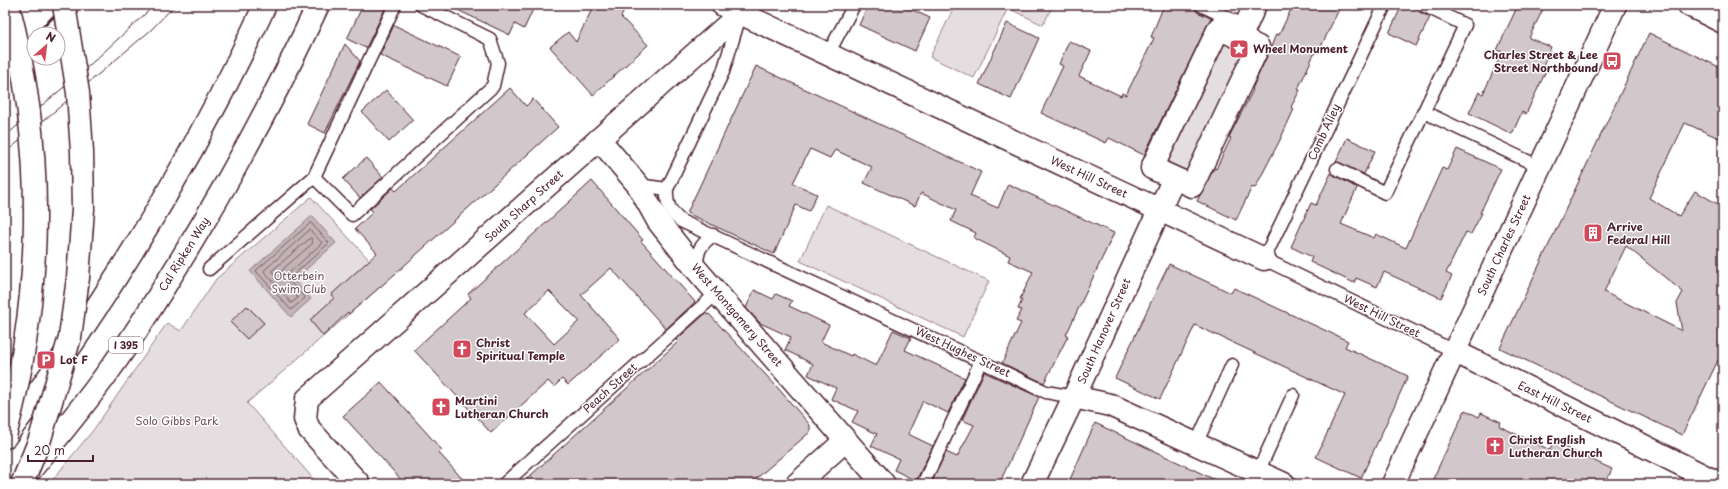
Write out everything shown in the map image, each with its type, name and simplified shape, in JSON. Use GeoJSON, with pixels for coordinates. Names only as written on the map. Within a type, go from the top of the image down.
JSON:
{"type":"FeatureCollection","features":[{"type":"Feature","properties":{"kind":"main road"},"geometry":{"type":"LineString","coordinates":[[5,437],[18,389],[28,325],[34,266],[36,208],[28,96],[18,41],[8,5]]}},
{"type":"Feature","properties":{"kind":"main road"},"geometry":{"type":"LineString","coordinates":[[21,484],[40,439],[70,337],[78,278],[83,209],[82,152],[78,93],[64,5]]}},
{"type":"Feature","properties":{"kind":"main road"},"geometry":{"type":"LineString","coordinates":[[5,437],[48,380],[105,297],[134,251],[178,176],[211,115],[265,5]]}},
{"type":"Feature","properties":{"kind":"main road","name":"Cal Ripken Way"},"geometry":{"type":"LineString","coordinates":[[21,484],[109,372],[220,196],[289,68],[318,5]]}},
{"type":"Feature","properties":{"kind":"main road"},"geometry":{"type":"LineString","coordinates":[[1242,32],[1255,5]]}},
{"type":"Feature","properties":{"kind":"main road","name":"South Charles Street"},"geometry":{"type":"LineString","coordinates":[[1393,484],[1615,5]]}},
{"type":"Feature","properties":{"kind":"main road"},"geometry":{"type":"LineString","coordinates":[[1689,5],[1723,22]]}},
{"type":"Feature","properties":{"kind":"main road","name":"West Hill Street"},"geometry":{"type":"LineString","coordinates":[[736,8],[828,54],[1264,259]]}},
{"type":"Feature","properties":{"kind":"main road","name":"South Sharp Street"},"geometry":{"type":"LineString","coordinates":[[359,484],[309,430],[305,419],[307,399],[599,139],[736,8]]}},
{"type":"Feature","properties":{"kind":"main road"},"geometry":{"type":"LineString","coordinates":[[1219,28],[1242,32],[1258,47],[1192,186],[1174,178],[1152,168],[1219,28]]}},
{"type":"Feature","properties":{"kind":"main road","name":"West Montgomery Street"},"geometry":{"type":"LineString","coordinates":[[599,139],[638,185],[658,221],[696,269],[884,484]]}},
{"type":"Feature","properties":{"kind":"main road","name":"South Hanover Street"},"geometry":{"type":"LineString","coordinates":[[1032,484],[1074,397],[1174,178]]}},
{"type":"Feature","properties":{"kind":"main road","name":"East Hill Street"},"geometry":{"type":"LineString","coordinates":[[1454,351],[1720,484]]}},
{"type":"Feature","properties":{"kind":"main road","name":"West Hughes Street"},"geometry":{"type":"LineString","coordinates":[[1074,397],[1110,405],[1284,484]]}},
{"type":"Feature","properties":{"kind":"main road"},"geometry":{"type":"LineString","coordinates":[[797,484],[846,440]]}},
{"type":"Feature","properties":{"kind":"lane"},"geometry":{"type":"LineString","coordinates":[[209,269],[314,177],[395,5]]}},
{"type":"Feature","properties":{"kind":"lane"},"geometry":{"type":"LineString","coordinates":[[314,177],[352,215],[493,86],[498,63],[490,39],[421,5]]}},
{"type":"Feature","properties":{"kind":"lane"},"geometry":{"type":"LineString","coordinates":[[828,54],[854,5]]}},
{"type":"Feature","properties":{"kind":"lane"},"geometry":{"type":"LineString","coordinates":[[1201,5],[1242,32]]}},
{"type":"Feature","properties":{"kind":"lane","name":"Comb Alley"},"geometry":{"type":"LineString","coordinates":[[1264,259],[1385,5]]}},
{"type":"Feature","properties":{"kind":"lane"},"geometry":{"type":"LineString","coordinates":[[1337,169],[1385,193],[1465,25],[1423,5]]}},
{"type":"Feature","properties":{"kind":"lane"},"geometry":{"type":"LineString","coordinates":[[638,185],[667,189],[723,72],[736,8]]}},
{"type":"Feature","properties":{"kind":"lane"},"geometry":{"type":"LineString","coordinates":[[1424,112],[1540,167]]}},
{"type":"Feature","properties":{"kind":"lane","name":"West Hughes Street"},"geometry":{"type":"LineString","coordinates":[[667,189],[666,200],[672,213],[682,221],[1046,392],[1074,397]]}},
{"type":"Feature","properties":{"kind":"lane"},"geometry":{"type":"LineString","coordinates":[[696,269],[698,252],[702,244],[713,235]]}},
{"type":"Feature","properties":{"kind":"lane","name":"West Hill Street"},"geometry":{"type":"LineString","coordinates":[[1264,259],[1454,351]]}},
{"type":"Feature","properties":{"kind":"lane","name":"Peach Street"},"geometry":{"type":"LineString","coordinates":[[504,484],[717,293]]}},
{"type":"Feature","properties":{"kind":"lane"},"geometry":{"type":"LineString","coordinates":[[923,484],[981,361]]}},
{"type":"Feature","properties":{"kind":"lane"},"geometry":{"type":"LineString","coordinates":[[1196,444],[1232,365]]}},
{"type":"Feature","properties":{"kind":"lane"},"geometry":{"type":"LineString","coordinates":[[1258,472],[1293,395]]}},
{"type":"Feature","properties":{"kind":"green space"},"geometry":{"type":"Polygon","coordinates":[[[955,5],[1053,5],[1043,25],[1008,8],[974,78],[930,57],[955,5]]]}},
{"type":"Feature","properties":{"kind":"green space"},"geometry":{"type":"Polygon","coordinates":[[[1221,35],[1252,49],[1189,180],[1158,165],[1221,35]]]}},
{"type":"Feature","properties":{"kind":"green space"},"geometry":{"type":"Polygon","coordinates":[[[311,197],[388,280],[247,403],[317,483],[49,484],[94,429],[167,323],[181,331],[216,279],[311,197]]]}},
{"type":"Feature","properties":{"kind":"green space"},"geometry":{"type":"Polygon","coordinates":[[[826,205],[989,281],[963,337],[800,261],[826,205]]]}},
{"type":"Feature","properties":{"kind":"water"},"geometry":{"type":"Polygon","coordinates":[[[312,216],[336,243],[294,280],[311,299],[291,317],[250,271],[312,216]]]}},
{"type":"Feature","properties":{"kind":"building"},"geometry":{"type":"Polygon","coordinates":[[[363,5],[387,5],[366,48],[347,39],[363,5]]]}},
{"type":"Feature","properties":{"kind":"building"},"geometry":{"type":"Polygon","coordinates":[[[447,5],[535,5],[524,29],[515,24],[510,35],[447,5]]]}},
{"type":"Feature","properties":{"kind":"building"},"geometry":{"type":"Polygon","coordinates":[[[594,5],[627,5],[621,17],[648,45],[593,95],[550,47],[568,32],[576,42],[594,5]]]}},
{"type":"Feature","properties":{"kind":"building"},"geometry":{"type":"Polygon","coordinates":[[[868,5],[902,5],[930,18],[915,51],[859,25],[868,5]]]}},
{"type":"Feature","properties":{"kind":"building"},"geometry":{"type":"Polygon","coordinates":[[[1164,5],[1194,5],[1197,12],[1211,18],[1144,155],[1109,138],[1106,143],[1041,113],[1063,66],[1059,64],[1069,41],[1091,51],[1079,76],[1121,96],[1122,93],[1126,95],[1154,38],[1151,37],[1164,5]]]}},
{"type":"Feature","properties":{"kind":"building"},"geometry":{"type":"Polygon","coordinates":[[[1293,5],[1341,5],[1318,53],[1315,52],[1298,89],[1300,90],[1291,107],[1294,109],[1280,140],[1255,188],[1252,187],[1236,220],[1197,201],[1214,168],[1216,169],[1231,138],[1229,137],[1253,90],[1252,89],[1276,34],[1279,35],[1293,5]]]}},
{"type":"Feature","properties":{"kind":"building"},"geometry":{"type":"Polygon","coordinates":[[[1402,5],[1416,5],[1419,12],[1430,17],[1416,46],[1389,33],[1402,5]]]}},
{"type":"Feature","properties":{"kind":"building"},"geometry":{"type":"Polygon","coordinates":[[[1518,5],[1545,5],[1529,38],[1551,47],[1542,69],[1546,71],[1526,114],[1522,112],[1512,134],[1469,113],[1479,92],[1483,94],[1493,72],[1502,52],[1497,50],[1518,5]]]}},
{"type":"Feature","properties":{"kind":"building"},"geometry":{"type":"Polygon","coordinates":[[[1007,23],[1039,38],[1011,99],[979,84],[1007,23]]]}},
{"type":"Feature","properties":{"kind":"building"},"geometry":{"type":"Polygon","coordinates":[[[394,25],[461,57],[447,86],[380,55],[394,25]]]}},
{"type":"Feature","properties":{"kind":"building","name":"Arrive Federal Hill"},"geometry":{"type":"Polygon","coordinates":[[[1649,33],[1723,69],[1723,140],[1685,123],[1649,198],[1679,216],[1695,191],[1723,207],[1723,350],[1682,435],[1500,348],[1649,33]],[[1626,246],[1604,292],[1682,331],[1677,303],[1683,292],[1626,246]]]}},
{"type":"Feature","properties":{"kind":"building"},"geometry":{"type":"Polygon","coordinates":[[[345,44],[360,61],[325,133],[307,124],[345,44]]]}},
{"type":"Feature","properties":{"kind":"building"},"geometry":{"type":"Polygon","coordinates":[[[756,66],[981,172],[970,196],[998,208],[1008,184],[1114,233],[1066,335],[1068,336],[1044,383],[1002,363],[1021,323],[1016,321],[1022,310],[1018,309],[1022,300],[1020,299],[1033,272],[1008,261],[1010,256],[974,238],[976,233],[951,221],[956,210],[921,193],[915,206],[864,183],[872,167],[835,150],[830,158],[810,149],[793,183],[817,194],[809,211],[796,205],[774,254],[687,213],[756,66]]]}},
{"type":"Feature","properties":{"kind":"building"},"geometry":{"type":"Polygon","coordinates":[[[510,88],[526,106],[533,99],[558,127],[395,274],[349,314],[348,312],[323,336],[310,320],[334,298],[332,294],[377,253],[355,229],[373,212],[370,209],[393,188],[396,191],[510,88]]]}},
{"type":"Feature","properties":{"kind":"building"},"geometry":{"type":"Polygon","coordinates":[[[386,90],[413,120],[389,142],[362,112],[386,90]]]}},
{"type":"Feature","properties":{"kind":"building"},"geometry":{"type":"Polygon","coordinates":[[[1347,138],[1375,151],[1364,174],[1336,162],[1347,138]]]}},
{"type":"Feature","properties":{"kind":"building"},"geometry":{"type":"Polygon","coordinates":[[[1457,149],[1501,169],[1471,234],[1466,232],[1446,273],[1452,276],[1441,298],[1384,272],[1377,287],[1356,278],[1354,283],[1310,262],[1312,257],[1291,247],[1311,203],[1316,205],[1331,173],[1357,188],[1341,224],[1374,238],[1376,234],[1406,248],[1442,168],[1447,170],[1457,149]]]}},
{"type":"Feature","properties":{"kind":"building"},"geometry":{"type":"Polygon","coordinates":[[[366,158],[383,177],[360,198],[343,179],[366,158]]]}},
{"type":"Feature","properties":{"kind":"building"},"geometry":{"type":"Polygon","coordinates":[[[592,181],[643,240],[641,241],[695,302],[666,329],[611,268],[581,295],[620,339],[568,385],[562,379],[554,387],[548,381],[491,433],[414,350],[471,298],[468,294],[592,181]],[[549,291],[525,313],[554,344],[579,321],[549,291]]]}},
{"type":"Feature","properties":{"kind":"building"},"geometry":{"type":"Polygon","coordinates":[[[1169,264],[1231,293],[1234,288],[1348,341],[1345,347],[1408,376],[1361,478],[1316,457],[1345,395],[1195,325],[1160,399],[1115,378],[1169,264]]]}},
{"type":"Feature","properties":{"kind":"building"},"geometry":{"type":"Polygon","coordinates":[[[754,290],[773,299],[776,294],[792,301],[789,306],[829,325],[821,342],[851,356],[852,354],[876,366],[893,330],[911,338],[905,350],[965,378],[948,413],[923,401],[908,434],[933,446],[916,481],[894,470],[899,459],[871,446],[877,434],[852,422],[858,411],[831,399],[836,388],[808,375],[813,364],[785,350],[791,337],[760,323],[746,308],[754,290]]]}},
{"type":"Feature","properties":{"kind":"building"},"geometry":{"type":"Polygon","coordinates":[[[247,306],[264,323],[247,339],[230,322],[247,306]]]}},
{"type":"Feature","properties":{"kind":"building"},"geometry":{"type":"Polygon","coordinates":[[[706,313],[707,315],[709,314],[777,387],[810,425],[810,432],[750,484],[521,484],[678,342],[676,340],[706,313]]]}},
{"type":"Feature","properties":{"kind":"building"},"geometry":{"type":"Polygon","coordinates":[[[984,372],[1039,397],[999,484],[931,484],[946,452],[957,457],[974,425],[962,420],[984,372]]]}},
{"type":"Feature","properties":{"kind":"building"},"geometry":{"type":"Polygon","coordinates":[[[381,382],[442,450],[439,453],[467,484],[405,484],[343,416],[381,382]]]}},
{"type":"Feature","properties":{"kind":"building","name":"Christ English Lutheran Church"},"geometry":{"type":"Polygon","coordinates":[[[1465,410],[1479,417],[1481,413],[1501,422],[1499,426],[1550,450],[1553,442],[1612,469],[1605,484],[1444,484],[1433,479],[1465,410]]]}},
{"type":"Feature","properties":{"kind":"building"},"geometry":{"type":"Polygon","coordinates":[[[1095,423],[1152,450],[1224,484],[1068,484],[1095,423]]]}},
{"type":"Feature","properties":{"kind":"tram line"},"geometry":{"type":"LineString","coordinates":[[5,136],[81,73],[155,5]]}},
{"type":"Feature","properties":{"kind":"tram line"},"geometry":{"type":"LineString","coordinates":[[5,153],[151,30],[175,5]]}},
{"type":"Feature","properties":{"kind":"railway"},"geometry":{"type":"LineString","coordinates":[[44,26],[65,5]]}},
{"type":"Feature","properties":{"kind":"railway"},"geometry":{"type":"LineString","coordinates":[[5,64],[26,44]]}},
{"type":"Feature","properties":{"kind":"place","name":"Wheel Monument"},"geometry":{"type":"Point","coordinates":[1239,49]}},
{"type":"Feature","properties":{"kind":"place","name":"Charles Street & Lee Street Northbound"},"geometry":{"type":"Point","coordinates":[1612,61]}},
{"type":"Feature","properties":{"kind":"place","name":"Arrive Federal Hill"},"geometry":{"type":"Point","coordinates":[1593,233]}},
{"type":"Feature","properties":{"kind":"place","name":"Christ Spiritual Temple"},"geometry":{"type":"Point","coordinates":[462,349]}},
{"type":"Feature","properties":{"kind":"place","name":"Lot F"},"geometry":{"type":"Point","coordinates":[46,360]}},
{"type":"Feature","properties":{"kind":"place","name":"Martini Lutheran Church"},"geometry":{"type":"Point","coordinates":[441,407]}},
{"type":"Feature","properties":{"kind":"place","name":"Christ English Lutheran Church"},"geometry":{"type":"Point","coordinates":[1495,446]}},
{"type":"Feature","properties":{"kind":"park label","name":"Otterbein Swim Club"},"geometry":{"type":"Point","coordinates":[299,282]}},
{"type":"Feature","properties":{"kind":"park label","name":"Solo Gibbs Park"},"geometry":{"type":"Point","coordinates":[177,421]}}]}
